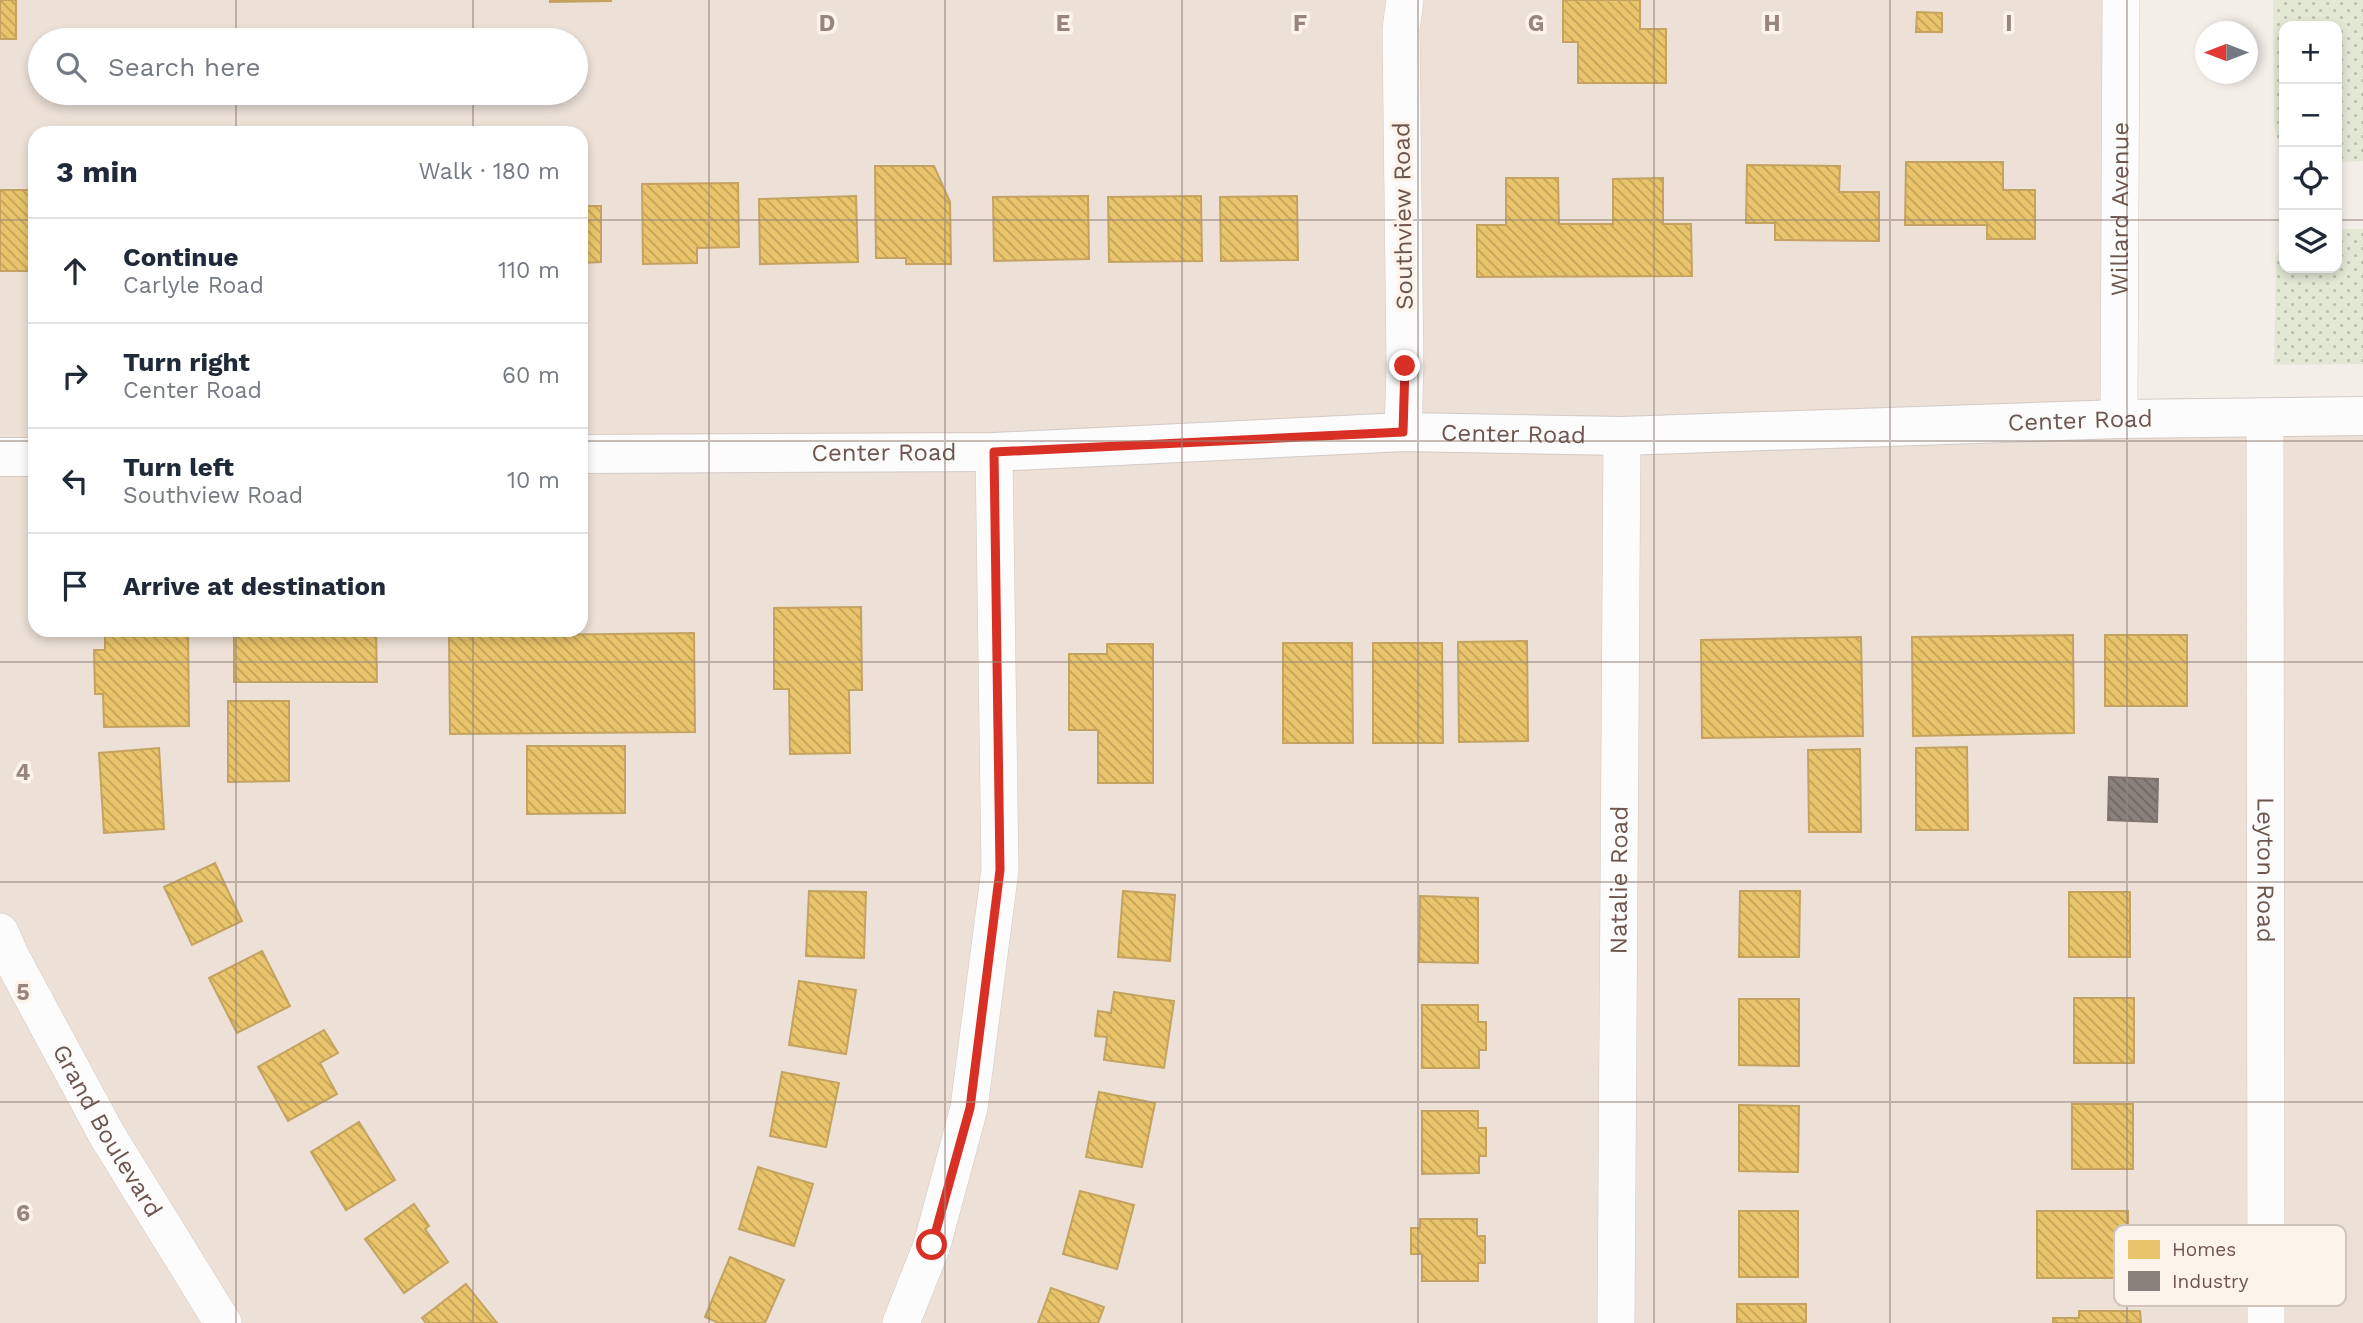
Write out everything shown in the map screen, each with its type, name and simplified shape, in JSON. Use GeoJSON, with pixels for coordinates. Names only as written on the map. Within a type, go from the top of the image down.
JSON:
{"type":"FeatureCollection","features":[{"type":"Feature","properties":{"kind":"main road","name":"Center Road"},"geometry":{"type":"LineString","coordinates":[[588,454],[994,452],[1403,432],[1622,436],[2119,419],[2363,416]]}},
{"type":"Feature","properties":{"kind":"main road"},"geometry":{"type":"LineString","coordinates":[[0,457],[28,457]]}},
{"type":"Feature","properties":{"kind":"street","name":"Southview Road"},"geometry":{"type":"LineString","coordinates":[[1403,432],[1405,366],[1401,29],[1405,0]]}},
{"type":"Feature","properties":{"kind":"street","name":"Willard Avenue"},"geometry":{"type":"LineString","coordinates":[[2119,419],[2121,0]]}},
{"type":"Feature","properties":{"kind":"street","name":"Leyton Road"},"geometry":{"type":"LineString","coordinates":[[2265,417],[2266,1225]]}},
{"type":"Feature","properties":{"kind":"street","name":"Natalie Road"},"geometry":{"type":"LineString","coordinates":[[1616,1323],[1622,436]]}},
{"type":"Feature","properties":{"kind":"street"},"geometry":{"type":"LineString","coordinates":[[901,1323],[932,1245],[970,1108],[1000,870],[994,452]]}},
{"type":"Feature","properties":{"kind":"street","name":"Grand Boulevard"},"geometry":{"type":"LineString","coordinates":[[0,932],[107,1135],[223,1323]]}},
{"type":"Feature","properties":{"kind":"shaded area"},"geometry":{"type":"Polygon","coordinates":[[[0,0],[2120,0],[2120,419],[2363,416],[2363,1323],[0,1323],[0,0]]]}},
{"type":"Feature","properties":{"kind":"green space"},"geometry":{"type":"Polygon","coordinates":[[[2273,0],[2363,0],[2363,161],[2342,162],[2342,21],[2279,21],[2279,141],[2274,122],[2273,0]]]}},
{"type":"Feature","properties":{"kind":"green space"},"geometry":{"type":"Polygon","coordinates":[[[2342,229],[2363,229],[2363,364],[2274,365],[2276,257],[2279,251],[2279,273],[2342,273],[2342,229]]]}},
{"type":"Feature","properties":{"kind":"building: Homes"},"geometry":{"type":"Polygon","coordinates":[[[0,0],[16,0],[16,39],[0,39],[0,0]]]}},
{"type":"Feature","properties":{"kind":"building: Homes"},"geometry":{"type":"Polygon","coordinates":[[[611,0],[611,1],[550,2],[611,0]]]}},
{"type":"Feature","properties":{"kind":"building: Homes"},"geometry":{"type":"Polygon","coordinates":[[[1563,0],[1640,0],[1640,29],[1666,29],[1666,83],[1578,83],[1578,42],[1563,42],[1563,0]]]}},
{"type":"Feature","properties":{"kind":"building: Homes"},"geometry":{"type":"Polygon","coordinates":[[[1917,12],[1942,13],[1942,32],[1916,32],[1917,12]]]}},
{"type":"Feature","properties":{"kind":"building: Homes"},"geometry":{"type":"Polygon","coordinates":[[[1906,162],[2003,162],[2003,190],[2035,190],[2035,239],[1987,239],[1987,225],[1905,225],[1906,162]]]}},
{"type":"Feature","properties":{"kind":"building: Homes"},"geometry":{"type":"Polygon","coordinates":[[[1747,165],[1840,166],[1839,192],[1879,192],[1879,241],[1775,240],[1775,223],[1746,223],[1747,165]]]}},
{"type":"Feature","properties":{"kind":"building: Homes"},"geometry":{"type":"Polygon","coordinates":[[[875,166],[934,166],[950,202],[951,264],[906,264],[906,258],[876,258],[875,166]]]}},
{"type":"Feature","properties":{"kind":"building: Homes"},"geometry":{"type":"Polygon","coordinates":[[[1506,178],[1558,178],[1559,224],[1613,224],[1613,179],[1663,178],[1663,224],[1691,224],[1692,276],[1477,277],[1477,225],[1506,225],[1506,178]]]}},
{"type":"Feature","properties":{"kind":"building: Homes"},"geometry":{"type":"Polygon","coordinates":[[[738,183],[739,247],[697,248],[697,263],[643,264],[642,184],[738,183]]]}},
{"type":"Feature","properties":{"kind":"building: Homes"},"geometry":{"type":"Polygon","coordinates":[[[0,190],[28,190],[28,271],[0,271],[0,190]]]}},
{"type":"Feature","properties":{"kind":"building: Homes"},"geometry":{"type":"Polygon","coordinates":[[[856,196],[858,262],[760,264],[759,199],[856,196]]]}},
{"type":"Feature","properties":{"kind":"building: Homes"},"geometry":{"type":"Polygon","coordinates":[[[1088,196],[1089,259],[994,261],[993,197],[1088,196]]]}},
{"type":"Feature","properties":{"kind":"building: Homes"},"geometry":{"type":"Polygon","coordinates":[[[1201,196],[1202,261],[1109,262],[1108,197],[1201,196]]]}},
{"type":"Feature","properties":{"kind":"building: Homes"},"geometry":{"type":"Polygon","coordinates":[[[1297,196],[1298,260],[1221,261],[1220,197],[1297,196]]]}},
{"type":"Feature","properties":{"kind":"building: Homes"},"geometry":{"type":"Polygon","coordinates":[[[588,206],[601,206],[601,262],[588,263],[588,206]]]}},
{"type":"Feature","properties":{"kind":"building: Homes"},"geometry":{"type":"Polygon","coordinates":[[[861,607],[862,690],[849,690],[850,753],[790,754],[789,689],[774,689],[774,608],[861,607]]]}},
{"type":"Feature","properties":{"kind":"building: Homes"},"geometry":{"type":"Polygon","coordinates":[[[694,633],[695,732],[450,734],[449,637],[588,637],[588,634],[694,633]]]}},
{"type":"Feature","properties":{"kind":"building: Homes"},"geometry":{"type":"Polygon","coordinates":[[[2073,635],[2074,733],[1913,736],[1912,637],[2073,635]]]}},
{"type":"Feature","properties":{"kind":"building: Homes"},"geometry":{"type":"Polygon","coordinates":[[[2105,635],[2187,635],[2187,706],[2105,706],[2105,635]]]}},
{"type":"Feature","properties":{"kind":"building: Homes"},"geometry":{"type":"Polygon","coordinates":[[[105,637],[188,637],[189,726],[104,727],[103,694],[95,694],[94,650],[105,650],[105,637]]]}},
{"type":"Feature","properties":{"kind":"building: Homes"},"geometry":{"type":"Polygon","coordinates":[[[234,637],[376,637],[377,682],[234,682],[234,637]]]}},
{"type":"Feature","properties":{"kind":"building: Homes"},"geometry":{"type":"Polygon","coordinates":[[[1861,637],[1863,736],[1702,738],[1701,640],[1861,637]]]}},
{"type":"Feature","properties":{"kind":"building: Homes"},"geometry":{"type":"Polygon","coordinates":[[[1527,641],[1528,741],[1459,742],[1458,642],[1527,641]]]}},
{"type":"Feature","properties":{"kind":"building: Homes"},"geometry":{"type":"Polygon","coordinates":[[[1283,643],[1352,643],[1353,743],[1283,743],[1283,643]]]}},
{"type":"Feature","properties":{"kind":"building: Homes"},"geometry":{"type":"Polygon","coordinates":[[[1373,643],[1442,643],[1443,743],[1373,743],[1373,643]]]}},
{"type":"Feature","properties":{"kind":"building: Homes"},"geometry":{"type":"Polygon","coordinates":[[[1107,644],[1153,644],[1153,783],[1098,783],[1098,730],[1069,730],[1069,654],[1107,654],[1107,644]]]}},
{"type":"Feature","properties":{"kind":"building: Homes"},"geometry":{"type":"Polygon","coordinates":[[[228,701],[289,701],[289,781],[228,782],[228,701]]]}},
{"type":"Feature","properties":{"kind":"building: Homes"},"geometry":{"type":"Polygon","coordinates":[[[527,746],[625,746],[625,813],[527,814],[527,746]]]}},
{"type":"Feature","properties":{"kind":"building: Homes"},"geometry":{"type":"Polygon","coordinates":[[[1967,747],[1968,830],[1916,830],[1916,748],[1967,747]]]}},
{"type":"Feature","properties":{"kind":"building: Homes"},"geometry":{"type":"Polygon","coordinates":[[[159,748],[164,829],[104,833],[99,753],[159,748]]]}},
{"type":"Feature","properties":{"kind":"building: Homes"},"geometry":{"type":"Polygon","coordinates":[[[1860,749],[1861,832],[1809,832],[1808,750],[1860,749]]]}},
{"type":"Feature","properties":{"kind":"building: Homes"},"geometry":{"type":"Polygon","coordinates":[[[215,863],[242,921],[192,945],[164,887],[215,863]]]}},
{"type":"Feature","properties":{"kind":"building: Homes"},"geometry":{"type":"Polygon","coordinates":[[[809,891],[866,892],[864,958],[806,956],[809,891]]]}},
{"type":"Feature","properties":{"kind":"building: Homes"},"geometry":{"type":"Polygon","coordinates":[[[1123,891],[1175,895],[1170,961],[1118,957],[1123,891]]]}},
{"type":"Feature","properties":{"kind":"building: Homes"},"geometry":{"type":"Polygon","coordinates":[[[1740,891],[1800,891],[1799,957],[1739,957],[1740,891]]]}},
{"type":"Feature","properties":{"kind":"building: Homes"},"geometry":{"type":"Polygon","coordinates":[[[2069,892],[2130,892],[2130,957],[2069,957],[2069,892]]]}},
{"type":"Feature","properties":{"kind":"building: Homes"},"geometry":{"type":"Polygon","coordinates":[[[1420,896],[1478,898],[1478,963],[1419,962],[1420,896]]]}},
{"type":"Feature","properties":{"kind":"building: Homes"},"geometry":{"type":"Polygon","coordinates":[[[262,951],[290,1006],[237,1033],[209,978],[262,951]]]}},
{"type":"Feature","properties":{"kind":"building: Homes"},"geometry":{"type":"Polygon","coordinates":[[[799,981],[856,990],[846,1054],[789,1045],[799,981]]]}},
{"type":"Feature","properties":{"kind":"building: Homes"},"geometry":{"type":"Polygon","coordinates":[[[1114,992],[1174,1001],[1164,1068],[1104,1060],[1107,1037],[1095,1036],[1098,1011],[1111,1013],[1114,992]]]}},
{"type":"Feature","properties":{"kind":"building: Homes"},"geometry":{"type":"Polygon","coordinates":[[[2074,998],[2134,998],[2134,1063],[2074,1063],[2074,998]]]}},
{"type":"Feature","properties":{"kind":"building: Homes"},"geometry":{"type":"Polygon","coordinates":[[[1739,999],[1799,999],[1799,1066],[1739,1065],[1739,999]]]}},
{"type":"Feature","properties":{"kind":"building: Homes"},"geometry":{"type":"Polygon","coordinates":[[[1422,1005],[1478,1005],[1478,1022],[1486,1022],[1486,1050],[1479,1050],[1479,1068],[1422,1068],[1422,1005]]]}},
{"type":"Feature","properties":{"kind":"building: Homes"},"geometry":{"type":"Polygon","coordinates":[[[324,1030],[338,1053],[320,1063],[337,1094],[288,1121],[258,1067],[324,1030]]]}},
{"type":"Feature","properties":{"kind":"building: Homes"},"geometry":{"type":"Polygon","coordinates":[[[782,1072],[839,1083],[826,1147],[770,1136],[782,1072]]]}},
{"type":"Feature","properties":{"kind":"building: Homes"},"geometry":{"type":"Polygon","coordinates":[[[1099,1092],[1155,1103],[1142,1167],[1086,1157],[1099,1092]]]}},
{"type":"Feature","properties":{"kind":"building: Homes"},"geometry":{"type":"Polygon","coordinates":[[[2072,1104],[2133,1104],[2133,1169],[2072,1169],[2072,1104]]]}},
{"type":"Feature","properties":{"kind":"building: Homes"},"geometry":{"type":"Polygon","coordinates":[[[1739,1105],[1799,1106],[1798,1172],[1739,1171],[1739,1105]]]}},
{"type":"Feature","properties":{"kind":"building: Homes"},"geometry":{"type":"Polygon","coordinates":[[[1422,1111],[1478,1111],[1478,1128],[1486,1128],[1486,1156],[1479,1156],[1479,1173],[1422,1174],[1422,1111]]]}},
{"type":"Feature","properties":{"kind":"building: Homes"},"geometry":{"type":"Polygon","coordinates":[[[359,1122],[395,1180],[346,1210],[311,1152],[359,1122]]]}},
{"type":"Feature","properties":{"kind":"building: Homes"},"geometry":{"type":"Polygon","coordinates":[[[758,1167],[813,1184],[794,1246],[739,1229],[758,1167]]]}},
{"type":"Feature","properties":{"kind":"building: Homes"},"geometry":{"type":"Polygon","coordinates":[[[1080,1191],[1134,1205],[1117,1269],[1063,1254],[1080,1191]]]}},
{"type":"Feature","properties":{"kind":"building: Homes"},"geometry":{"type":"Polygon","coordinates":[[[414,1204],[429,1226],[425,1229],[448,1262],[404,1293],[365,1239],[414,1204]]]}},
{"type":"Feature","properties":{"kind":"building: Homes"},"geometry":{"type":"Polygon","coordinates":[[[1739,1211],[1798,1211],[1798,1277],[1739,1277],[1739,1211]]]}},
{"type":"Feature","properties":{"kind":"building: Homes"},"geometry":{"type":"Polygon","coordinates":[[[2037,1211],[2128,1211],[2128,1225],[2114,1225],[2114,1278],[2037,1278],[2037,1211]]]}},
{"type":"Feature","properties":{"kind":"building: Homes"},"geometry":{"type":"Polygon","coordinates":[[[1420,1219],[1477,1219],[1477,1236],[1485,1236],[1485,1263],[1478,1263],[1478,1281],[1422,1281],[1422,1254],[1411,1254],[1411,1228],[1420,1228],[1420,1219]]]}},
{"type":"Feature","properties":{"kind":"building: Homes"},"geometry":{"type":"Polygon","coordinates":[[[730,1257],[784,1280],[765,1323],[719,1323],[705,1317],[730,1257]]]}},
{"type":"Feature","properties":{"kind":"building: Homes"},"geometry":{"type":"Polygon","coordinates":[[[466,1284],[497,1323],[426,1323],[422,1318],[466,1284]]]}},
{"type":"Feature","properties":{"kind":"building: Homes"},"geometry":{"type":"Polygon","coordinates":[[[1051,1288],[1104,1307],[1098,1323],[1038,1323],[1051,1288]]]}},
{"type":"Feature","properties":{"kind":"building: Homes"},"geometry":{"type":"Polygon","coordinates":[[[1737,1304],[1806,1304],[1806,1323],[1737,1323],[1737,1304]]]}},
{"type":"Feature","properties":{"kind":"building: Homes"},"geometry":{"type":"Polygon","coordinates":[[[2079,1311],[2140,1311],[2141,1323],[2053,1323],[2053,1318],[2079,1318],[2079,1311]]]}},
{"type":"Feature","properties":{"kind":"building: Industry"},"geometry":{"type":"Polygon","coordinates":[[[2109,777],[2158,779],[2157,822],[2108,820],[2109,777]]]}},
{"type":"Feature","properties":{"kind":"route"},"geometry":{"type":"LineString","coordinates":[[932,1245],[970,1108],[1000,870],[994,452],[1403,432],[1405,366]]}}]}
